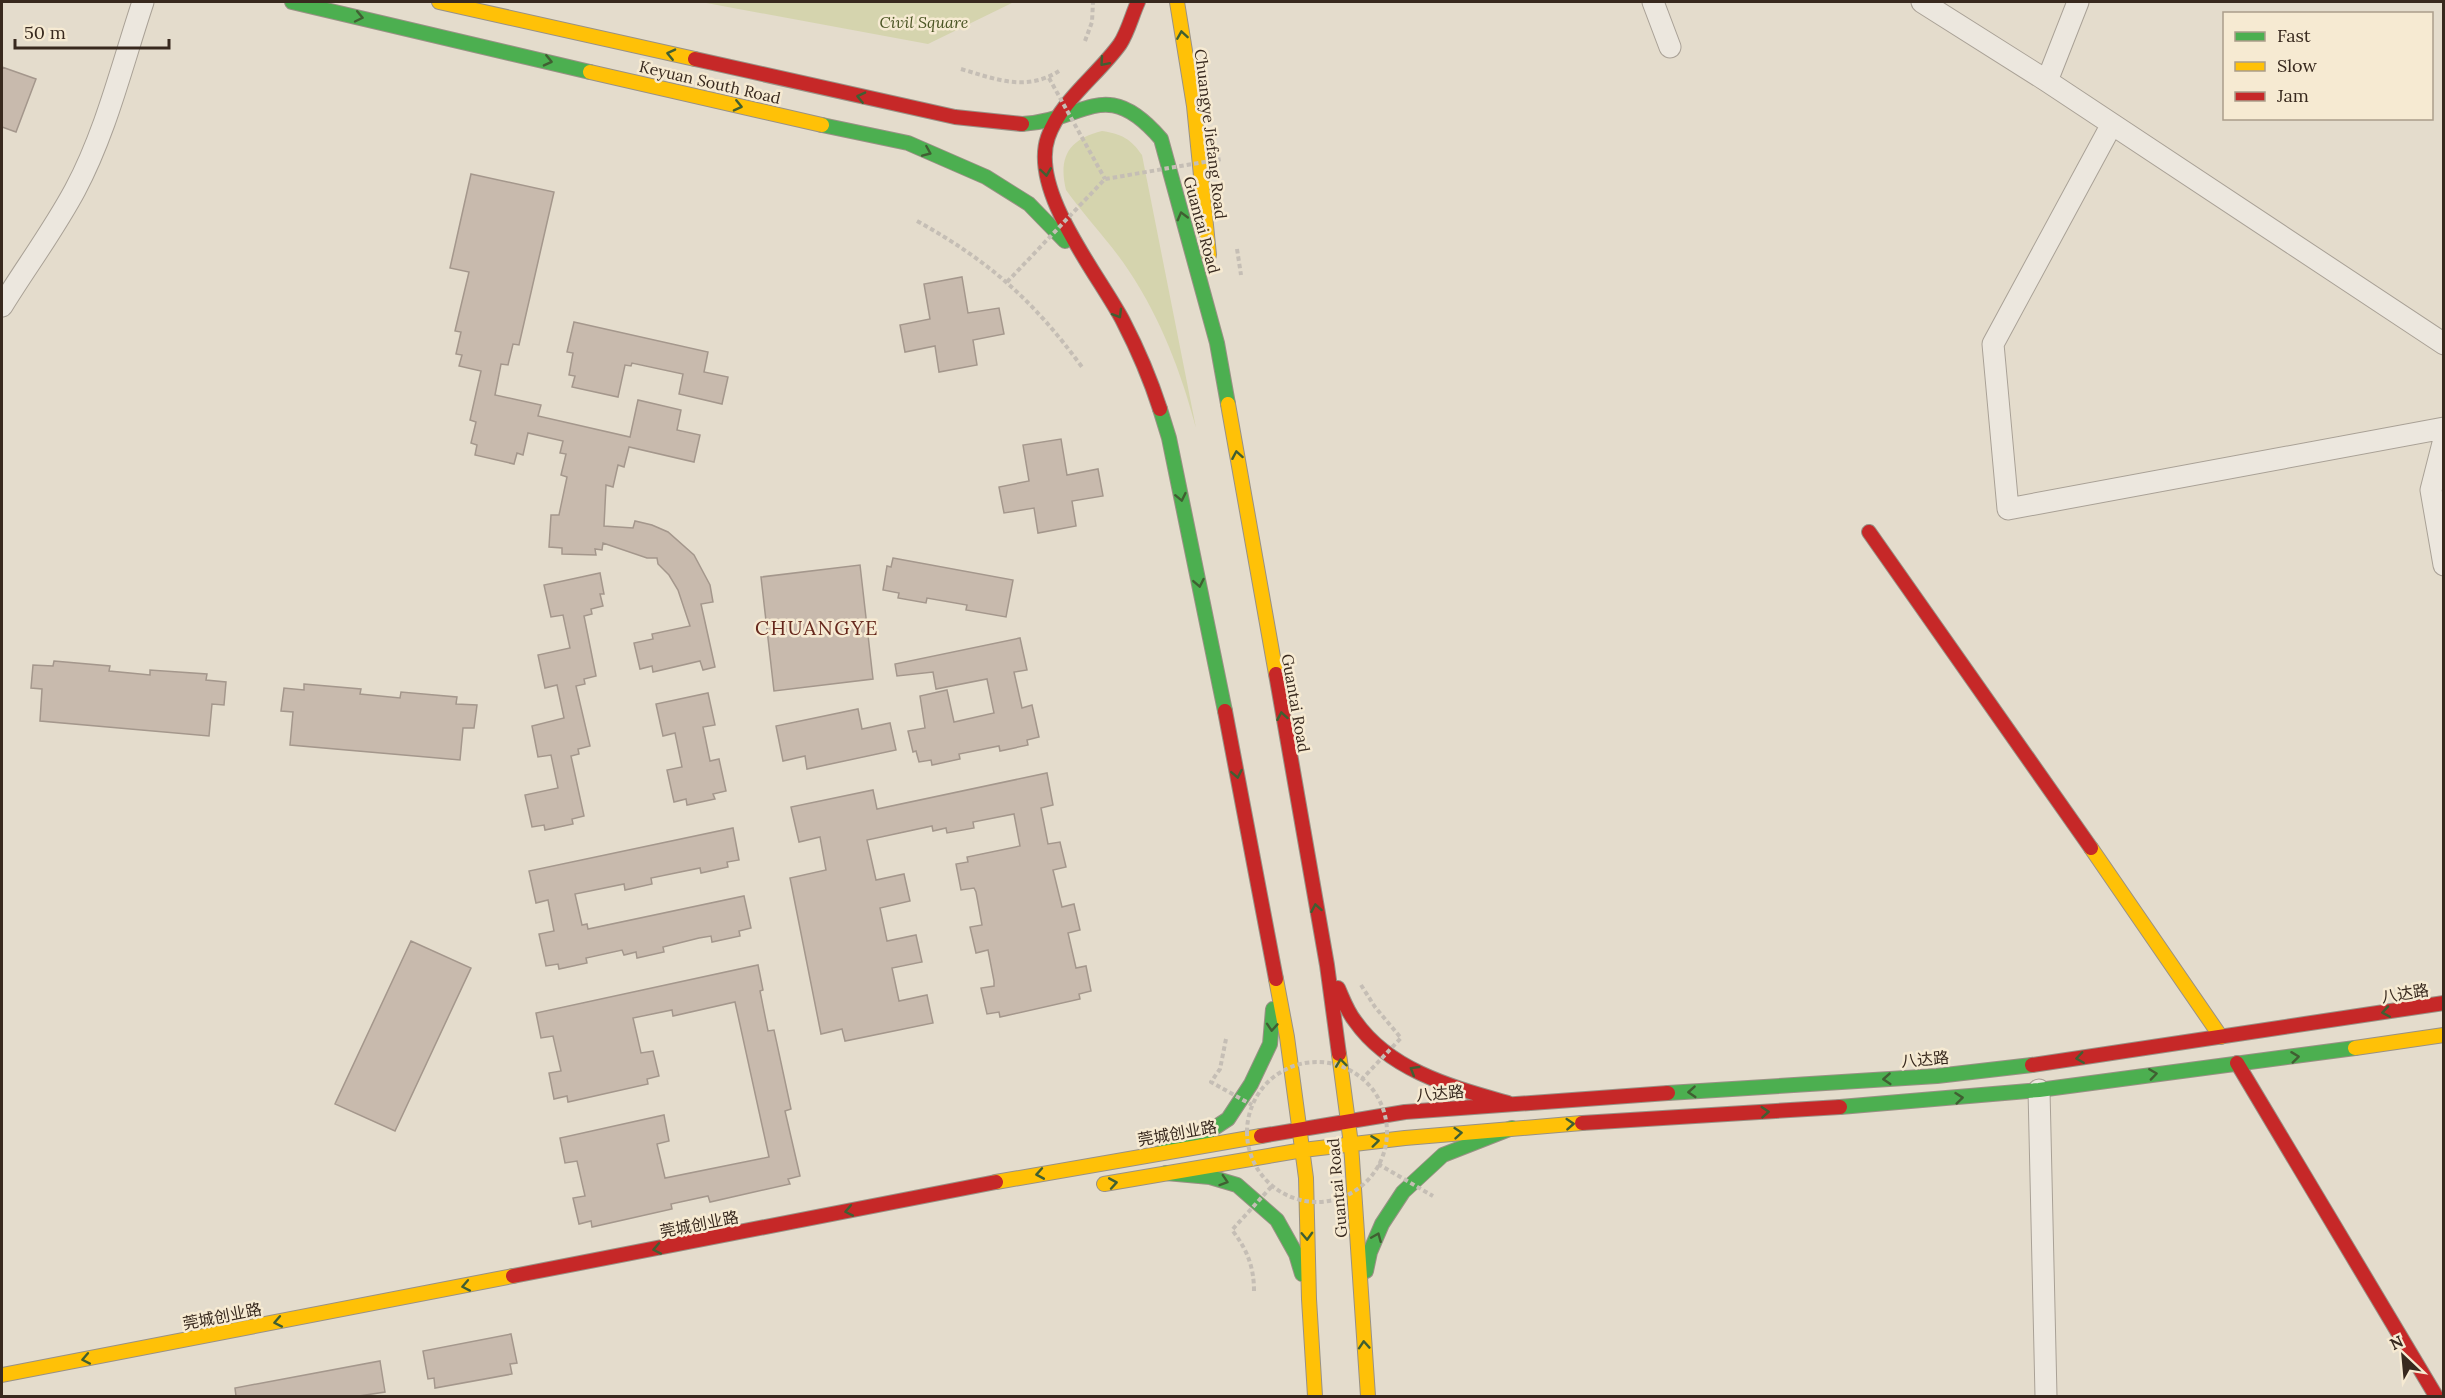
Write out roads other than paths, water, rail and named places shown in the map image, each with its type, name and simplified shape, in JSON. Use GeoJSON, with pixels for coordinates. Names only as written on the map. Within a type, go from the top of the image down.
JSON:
{"type":"FeatureCollection","features":[{"type":"Feature","properties":{"kind":"main road","name":"Keyuan South Road"},"geometry":{"type":"LineString","coordinates":[[287,2],[758,111],[908,143],[986,177],[1029,204],[1087,264]]}},
{"type":"Feature","properties":{"kind":"main road","name":"Keyuan South Road"},"geometry":{"type":"LineString","coordinates":[[439,2],[906,108],[982,121],[1042,122],[1059,117]]}},
{"type":"Feature","properties":{"kind":"main road"},"geometry":{"type":"LineString","coordinates":[[1087,264],[1047,183],[1044,160],[1048,137],[1059,117],[1085,83],[1120,43],[1138,2]]}},
{"type":"Feature","properties":{"kind":"main road","name":"Chuangye Jiefang Road"},"geometry":{"type":"LineString","coordinates":[[1177,2],[1194,106],[1216,343]]}},
{"type":"Feature","properties":{"kind":"main road"},"geometry":{"type":"LineString","coordinates":[[1058,95],[1085,83]]}},
{"type":"Feature","properties":{"kind":"main road","name":"Guantai Road"},"geometry":{"type":"LineString","coordinates":[[1059,117],[1093,104],[1122,106],[1148,123],[1161,139],[1216,343],[1327,965],[1351,1144],[1368,1396]]}},
{"type":"Feature","properties":{"kind":"main road"},"geometry":{"type":"LineString","coordinates":[[982,121],[1020,109]]}},
{"type":"Feature","properties":{"kind":"main road","name":"Guantai Road"},"geometry":{"type":"LineString","coordinates":[[1087,264],[1122,319],[1147,369],[1169,438],[1276,969],[1301,1128],[1315,1396]]}},
{"type":"Feature","properties":{"kind":"main road"},"geometry":{"type":"LineString","coordinates":[[1869,532],[2186,982],[2222,1037]]}},
{"type":"Feature","properties":{"kind":"main road"},"geometry":{"type":"LineString","coordinates":[[1327,965],[1354,1021],[1377,1047],[1425,1077],[1508,1103]]}},
{"type":"Feature","properties":{"kind":"main road"},"geometry":{"type":"LineString","coordinates":[[1160,1153],[1202,1136],[1228,1119],[1234,1111],[1251,1084],[1270,1044],[1276,969]]}},
{"type":"Feature","properties":{"kind":"main road","name":"八达路"},"geometry":{"type":"LineString","coordinates":[[1405,1112],[1508,1103],[1937,1076],[2222,1037],[2444,1003]]}},
{"type":"Feature","properties":{"kind":"main road"},"geometry":{"type":"LineString","coordinates":[[1088,1187],[1303,1150],[1351,1144],[1512,1128],[1939,1101],[2039,1090],[2444,1035]]}},
{"type":"Feature","properties":{"kind":"main road"},"geometry":{"type":"LineString","coordinates":[[2237,1064],[2436,1396]]}},
{"type":"Feature","properties":{"kind":"main road","name":"莞城创业路"},"geometry":{"type":"LineString","coordinates":[[2,1375],[974,1186],[1301,1128],[1405,1112]]}},
{"type":"Feature","properties":{"kind":"main road"},"geometry":{"type":"LineString","coordinates":[[1361,1293],[1370,1252],[1382,1224],[1403,1192],[1443,1155],[1512,1128]]}},
{"type":"Feature","properties":{"kind":"main road"},"geometry":{"type":"LineString","coordinates":[[1166,1173],[1210,1177],[1237,1185],[1277,1220],[1296,1254],[1309,1299]]}},
{"type":"Feature","properties":{"kind":"street"},"geometry":{"type":"LineString","coordinates":[[2,306],[48,236],[75,189],[101,131],[143,2]]}},
{"type":"Feature","properties":{"kind":"street"},"geometry":{"type":"LineString","coordinates":[[1653,2],[1670,47]]}},
{"type":"Feature","properties":{"kind":"street"},"geometry":{"type":"LineString","coordinates":[[1922,2],[2047,81],[2444,344]]}},
{"type":"Feature","properties":{"kind":"street"},"geometry":{"type":"LineString","coordinates":[[2047,81],[2078,2]]}},
{"type":"Feature","properties":{"kind":"street"},"geometry":{"type":"LineString","coordinates":[[2112,124],[1993,344],[2008,509],[2444,428]]}},
{"type":"Feature","properties":{"kind":"street"},"geometry":{"type":"LineString","coordinates":[[2444,439],[2431,490],[2444,565]]}},
{"type":"Feature","properties":{"kind":"street"},"geometry":{"type":"LineString","coordinates":[[2039,1090],[2046,1396]]}},
{"type":"Feature","properties":{"kind":"district","name":"CHUANGYE"},"geometry":{"type":"Point","coordinates":[817,628]}},
{"type":"Feature","properties":{"kind":"park label","name":"Civil Square"},"geometry":{"type":"Point","coordinates":[924,22]}}]}
